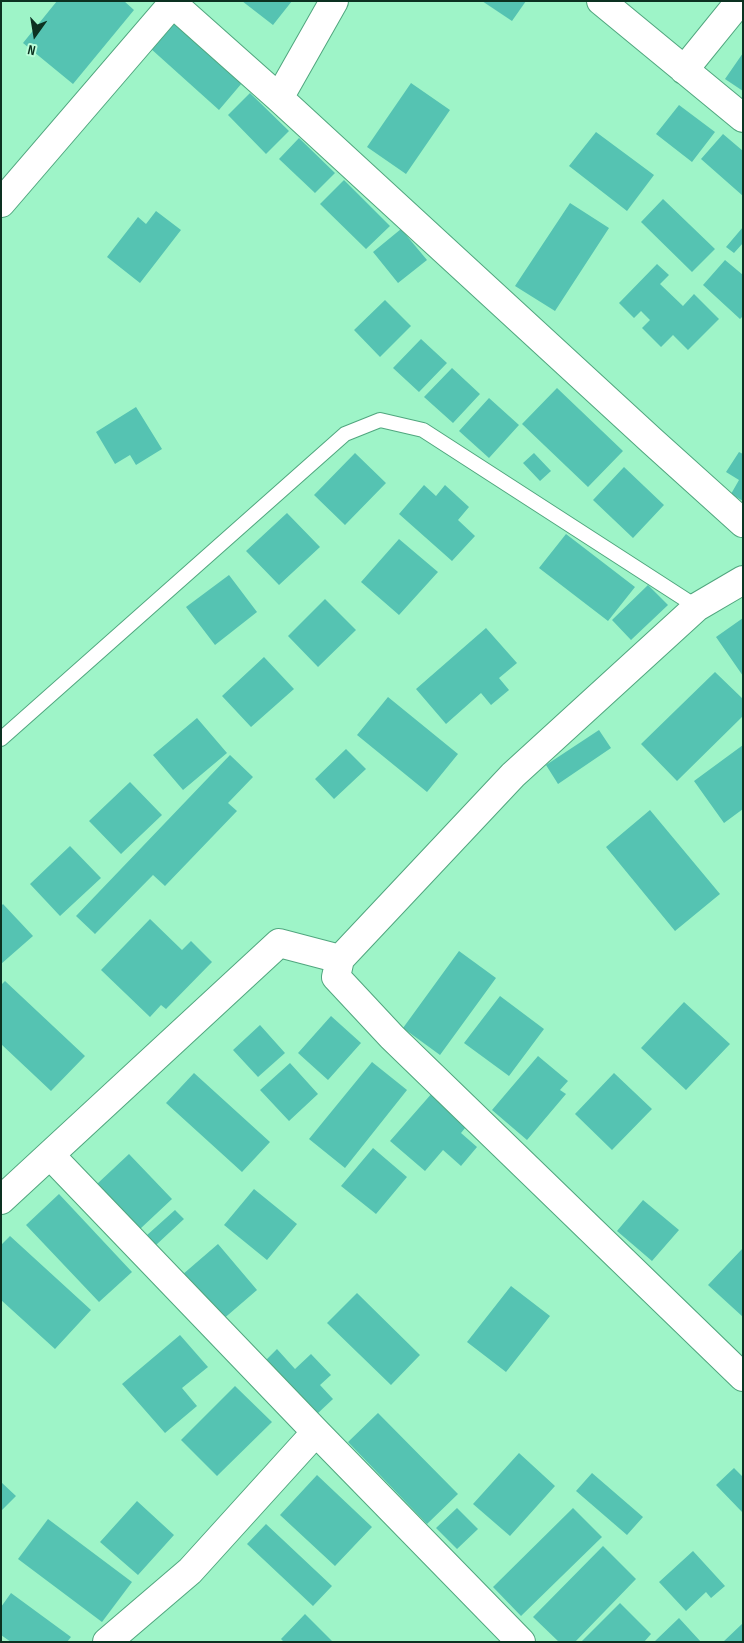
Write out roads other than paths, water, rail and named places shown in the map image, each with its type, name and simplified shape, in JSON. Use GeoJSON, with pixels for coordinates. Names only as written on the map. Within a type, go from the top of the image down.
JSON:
{"type":"FeatureCollection","features":[{"type":"Feature","properties":{"kind":"street"},"geometry":{"type":"LineString","coordinates":[[279,98],[334,1]]}},
{"type":"Feature","properties":{"kind":"street"},"geometry":{"type":"LineString","coordinates":[[601,1],[743,118]]}},
{"type":"Feature","properties":{"kind":"street"},"geometry":{"type":"LineString","coordinates":[[684,70],[740,1]]}},
{"type":"Feature","properties":{"kind":"street"},"geometry":{"type":"LineString","coordinates":[[1,203],[172,2],[743,522]]}},
{"type":"Feature","properties":{"kind":"street"},"geometry":{"type":"LineString","coordinates":[[743,580],[697,607],[513,775],[340,959],[336,977],[392,1037],[743,1377]]}},
{"type":"Feature","properties":{"kind":"street"},"geometry":{"type":"LineString","coordinates":[[1,1200],[279,943],[340,959]]}},
{"type":"Feature","properties":{"kind":"street"},"geometry":{"type":"LineString","coordinates":[[50,1155],[521,1642]]}},
{"type":"Feature","properties":{"kind":"street"},"geometry":{"type":"LineString","coordinates":[[106,1642],[190,1571],[316,1432]]}},
{"type":"Feature","properties":{"kind":"lane"},"geometry":{"type":"LineString","coordinates":[[1,739],[345,434],[380,420],[423,430],[697,607]]}}]}
